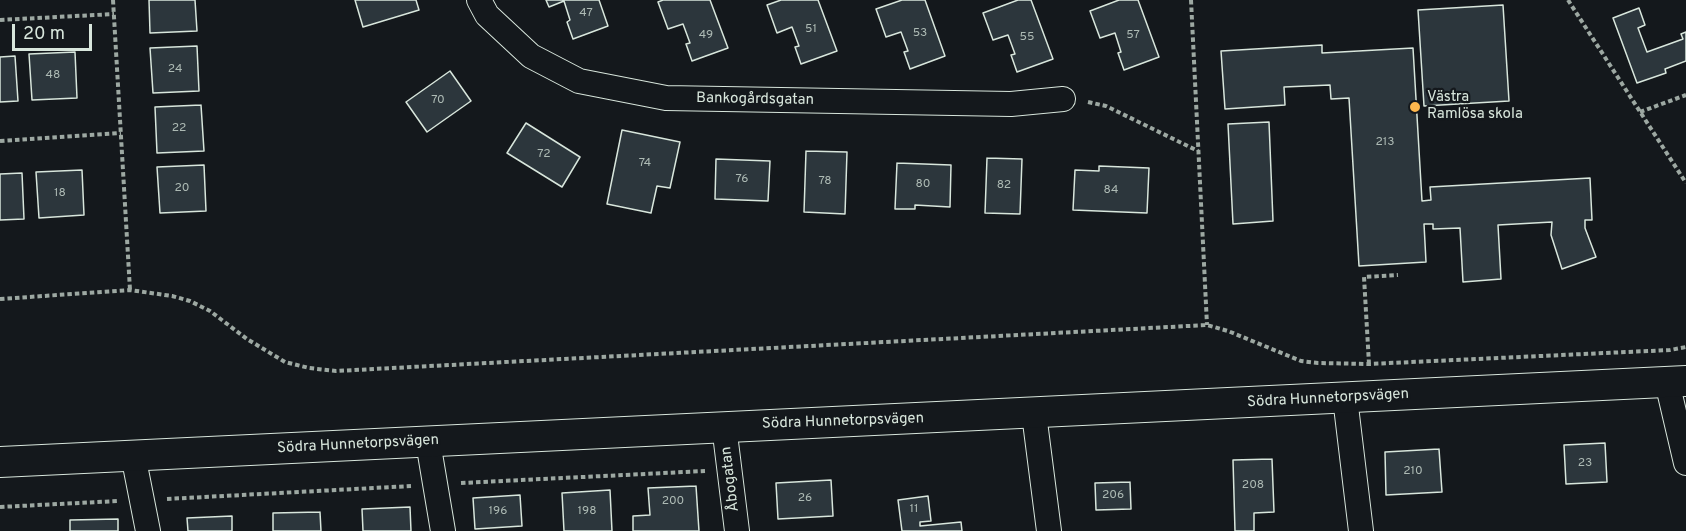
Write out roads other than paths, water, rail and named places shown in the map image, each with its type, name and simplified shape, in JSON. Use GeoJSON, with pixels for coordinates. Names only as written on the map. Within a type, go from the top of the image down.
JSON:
{"type":"FeatureCollection","features":[{"type":"Feature","properties":{"kind":"street","name":"Bankogårdsgatan"},"geometry":{"type":"LineString","coordinates":[[479,0],[487,15],[531,56],[579,81],[666,98],[1011,104],[1063,99]]}},
{"type":"Feature","properties":{"kind":"street","name":"Södra Hunnetorpsvägen"},"geometry":{"type":"LineString","coordinates":[[0,462],[1677,382]]}},
{"type":"Feature","properties":{"kind":"street"},"geometry":{"type":"LineString","coordinates":[[1677,382],[1686,463]]}},
{"type":"Feature","properties":{"kind":"street"},"geometry":{"type":"LineString","coordinates":[[1346,398],[1361,531]]}},
{"type":"Feature","properties":{"kind":"street"},"geometry":{"type":"LineString","coordinates":[[1034,414],[1049,531]]}},
{"type":"Feature","properties":{"kind":"street","name":"Åbogatan"},"geometry":{"type":"LineString","coordinates":[[724,426],[737,531]]}},
{"type":"Feature","properties":{"kind":"street"},"geometry":{"type":"LineString","coordinates":[[428,442],[443,531]]}},
{"type":"Feature","properties":{"kind":"street"},"geometry":{"type":"LineString","coordinates":[[133,455],[148,531]]}},
{"type":"Feature","properties":{"kind":"place","name":"Västra Ramlösa skola"},"geometry":{"type":"Point","coordinates":[1415,107]}}]}
